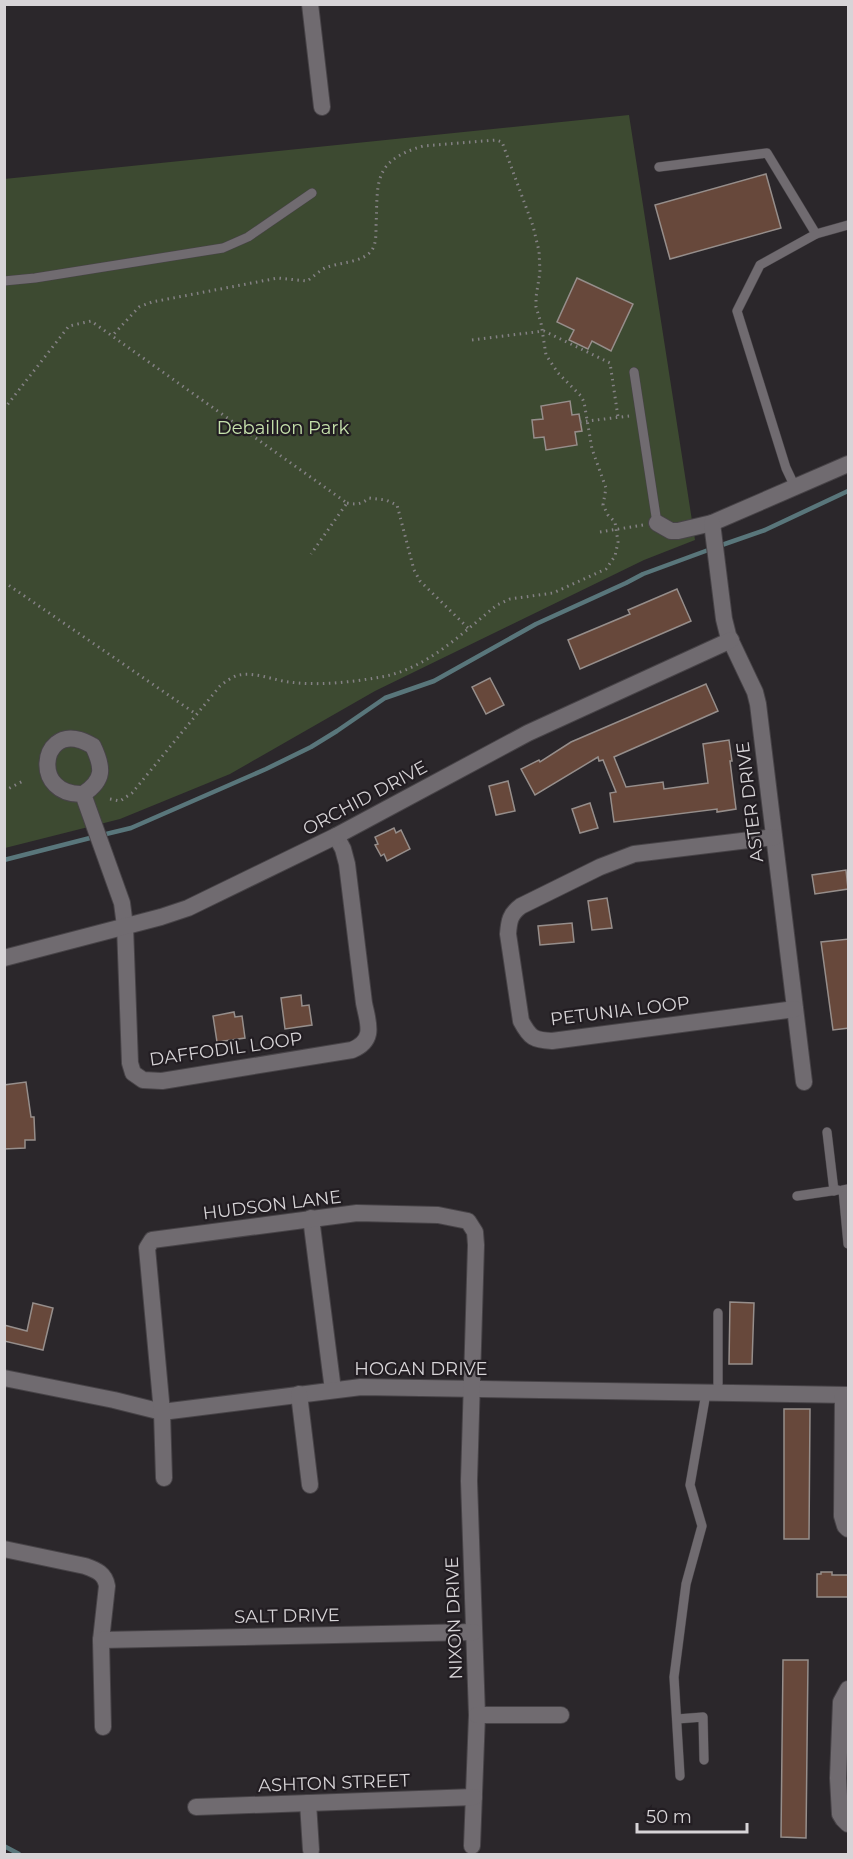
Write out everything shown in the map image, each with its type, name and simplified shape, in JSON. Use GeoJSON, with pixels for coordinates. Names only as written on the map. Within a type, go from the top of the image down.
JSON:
{"type":"FeatureCollection","features":[{"type":"Feature","properties":{"kind":"street"},"geometry":{"type":"LineString","coordinates":[[310,4],[322,107]]}},
{"type":"Feature","properties":{"kind":"street"},"geometry":{"type":"LineString","coordinates":[[657,523],[671,531],[678,531],[712,523],[849,464]]}},
{"type":"Feature","properties":{"kind":"street","name":"ASTER DRIVE"},"geometry":{"type":"LineString","coordinates":[[712,523],[724,619],[758,704],[804,1083]]}},
{"type":"Feature","properties":{"kind":"street","name":"ORCHID DRIVE"},"geometry":{"type":"LineString","coordinates":[[4,958],[188,908],[336,836],[528,734],[731,640]]}},
{"type":"Feature","properties":{"kind":"street","name":"DAFFODIL LOOP"},"geometry":{"type":"LineString","coordinates":[[83,794],[122,903],[125,926],[130,1063],[136,1077],[143,1080],[162,1081],[352,1050],[360,1047],[366,1040],[368,1024],[346,864],[343,849],[336,836]]}},
{"type":"Feature","properties":{"kind":"street","name":"PETUNIA LOOP"},"geometry":{"type":"LineString","coordinates":[[774,837],[634,854],[600,867],[521,906],[511,915],[508,934],[522,1021],[532,1038],[552,1041],[795,1009]]}},
{"type":"Feature","properties":{"kind":"street","name":"HUDSON LANE"},"geometry":{"type":"LineString","coordinates":[[164,1478],[162,1412],[147,1248],[152,1240],[357,1213],[426,1214],[468,1221],[475,1232],[476,1245],[471,1388]]}},
{"type":"Feature","properties":{"kind":"street"},"geometry":{"type":"LineString","coordinates":[[311,1218],[333,1390]]}},
{"type":"Feature","properties":{"kind":"street","name":"HOGAN DRIVE"},"geometry":{"type":"LineString","coordinates":[[4,1378],[162,1412],[361,1387],[846,1395]]}},
{"type":"Feature","properties":{"kind":"street","name":"NIXON DRIVE"},"geometry":{"type":"LineString","coordinates":[[471,1388],[469,1481],[477,1714],[472,1846]]}},
{"type":"Feature","properties":{"kind":"street"},"geometry":{"type":"LineString","coordinates":[[299,1394],[310,1485]]}},
{"type":"Feature","properties":{"kind":"street"},"geometry":{"type":"LineString","coordinates":[[846,1395],[842,1516],[845,1526],[849,1529]]}},
{"type":"Feature","properties":{"kind":"street"},"geometry":{"type":"LineString","coordinates":[[4,1549],[85,1566],[103,1575],[107,1586],[101,1640],[103,1727]]}},
{"type":"Feature","properties":{"kind":"street","name":"SALT DRIVE"},"geometry":{"type":"LineString","coordinates":[[101,1640],[474,1632]]}},
{"type":"Feature","properties":{"kind":"street"},"geometry":{"type":"LineString","coordinates":[[849,1689],[841,1702],[838,1778],[840,1814],[849,1824]]}},
{"type":"Feature","properties":{"kind":"street"},"geometry":{"type":"LineString","coordinates":[[477,1714],[561,1715]]}},
{"type":"Feature","properties":{"kind":"street","name":"ASHTON STREET"},"geometry":{"type":"LineString","coordinates":[[196,1807],[474,1797]]}},
{"type":"Feature","properties":{"kind":"street"},"geometry":{"type":"LineString","coordinates":[[308,1803],[311,1850]]}},
{"type":"Feature","properties":{"kind":"lane"},"geometry":{"type":"LineString","coordinates":[[659,167],[767,153],[816,234]]}},
{"type":"Feature","properties":{"kind":"lane"},"geometry":{"type":"LineString","coordinates":[[4,281],[223,248],[248,237],[312,193]]}},
{"type":"Feature","properties":{"kind":"lane"},"geometry":{"type":"LineString","coordinates":[[795,487],[786,468],[737,311],[760,265],[816,234],[849,225]]}},
{"type":"Feature","properties":{"kind":"lane"},"geometry":{"type":"LineString","coordinates":[[634,372],[657,523]]}},
{"type":"Feature","properties":{"kind":"lane"},"geometry":{"type":"LineString","coordinates":[[827,1132],[842,1190],[849,1244]]}},
{"type":"Feature","properties":{"kind":"lane"},"geometry":{"type":"LineString","coordinates":[[797,1196],[842,1190]]}},
{"type":"Feature","properties":{"kind":"lane"},"geometry":{"type":"LineString","coordinates":[[680,1776],[674,1677],[686,1584],[702,1526],[690,1485],[712,1393],[718,1313]]}},
{"type":"Feature","properties":{"kind":"lane"},"geometry":{"type":"LineString","coordinates":[[676,1719],[704,1717],[704,1760]]}},
{"type":"Feature","properties":{"kind":"path"},"geometry":{"type":"LineString","coordinates":[[110,799],[120,801],[132,792],[220,686],[237,675],[254,675],[290,682],[321,684],[382,677],[414,668],[497,605],[510,599],[553,593],[606,569],[615,556],[618,542],[615,522],[603,505],[606,488],[592,449],[584,402],[558,373],[546,355],[536,307],[540,272],[539,251],[533,226],[502,142],[496,140],[423,146],[403,154],[384,168],[378,183],[376,239],[373,249],[366,255],[324,268],[307,281],[279,278],[152,302],[139,307],[112,336]]}},
{"type":"Feature","properties":{"kind":"path"},"geometry":{"type":"LineString","coordinates":[[4,409],[69,326],[91,321],[347,503],[356,505],[369,498],[386,500],[398,505],[414,570],[420,581],[468,628]]}},
{"type":"Feature","properties":{"kind":"path"},"geometry":{"type":"LineString","coordinates":[[472,339],[542,331],[610,363],[618,417]]}},
{"type":"Feature","properties":{"kind":"path"},"geometry":{"type":"LineString","coordinates":[[580,422],[640,414]]}},
{"type":"Feature","properties":{"kind":"path"},"geometry":{"type":"LineString","coordinates":[[311,554],[347,503]]}},
{"type":"Feature","properties":{"kind":"path"},"geometry":{"type":"LineString","coordinates":[[600,532],[657,523]]}},
{"type":"Feature","properties":{"kind":"path"},"geometry":{"type":"LineString","coordinates":[[4,582],[196,714]]}},
{"type":"Feature","properties":{"kind":"path"},"geometry":{"type":"LineString","coordinates":[[4,790],[25,780]]}},
{"type":"Feature","properties":{"kind":"green space","name":"Debaillon Park"},"geometry":{"type":"Polygon","coordinates":[[[629,115],[695,540],[644,560],[375,691],[230,774],[120,819],[5,848],[4,179],[629,115]]]}},
{"type":"Feature","properties":{"kind":"building"},"geometry":{"type":"Polygon","coordinates":[[[766,174],[781,228],[670,259],[655,205],[766,174]]]}},
{"type":"Feature","properties":{"kind":"building"},"geometry":{"type":"Polygon","coordinates":[[[577,278],[633,304],[611,351],[592,341],[588,349],[569,340],[574,330],[557,322],[577,278]]]}},
{"type":"Feature","properties":{"kind":"building"},"geometry":{"type":"Polygon","coordinates":[[[570,401],[572,415],[579,414],[582,431],[575,432],[577,445],[546,450],[544,437],[534,438],[532,420],[543,419],[541,406],[570,401]]]}},
{"type":"Feature","properties":{"kind":"building"},"geometry":{"type":"Polygon","coordinates":[[[677,589],[691,621],[580,669],[568,640],[630,614],[628,610],[677,589]]]}},
{"type":"Feature","properties":{"kind":"building"},"geometry":{"type":"Polygon","coordinates":[[[490,678],[504,705],[486,714],[472,687],[490,678]]]}},
{"type":"Feature","properties":{"kind":"building"},"geometry":{"type":"Polygon","coordinates":[[[706,684],[718,711],[614,757],[626,787],[663,782],[664,789],[708,783],[703,744],[729,740],[736,809],[717,812],[717,809],[614,822],[610,793],[616,792],[603,760],[599,761],[598,757],[535,795],[521,769],[539,760],[540,762],[571,742],[706,684]]]}},
{"type":"Feature","properties":{"kind":"building"},"geometry":{"type":"Polygon","coordinates":[[[508,781],[515,811],[496,815],[489,786],[508,781]]]}},
{"type":"Feature","properties":{"kind":"building"},"geometry":{"type":"Polygon","coordinates":[[[590,803],[598,828],[580,833],[572,809],[590,803]]]}},
{"type":"Feature","properties":{"kind":"building"},"geometry":{"type":"Polygon","coordinates":[[[394,828],[396,833],[401,830],[410,849],[387,861],[375,845],[378,844],[375,837],[394,828]]]}},
{"type":"Feature","properties":{"kind":"building"},"geometry":{"type":"Polygon","coordinates":[[[846,870],[848,889],[815,894],[812,875],[846,870]]]}},
{"type":"Feature","properties":{"kind":"building"},"geometry":{"type":"Polygon","coordinates":[[[607,898],[612,928],[592,930],[588,901],[607,898]]]}},
{"type":"Feature","properties":{"kind":"building"},"geometry":{"type":"Polygon","coordinates":[[[572,923],[574,942],[540,945],[538,926],[572,923]]]}},
{"type":"Feature","properties":{"kind":"building"},"geometry":{"type":"Polygon","coordinates":[[[849,939],[849,1028],[833,1030],[821,942],[849,939]]]}},
{"type":"Feature","properties":{"kind":"building"},"geometry":{"type":"Polygon","coordinates":[[[301,995],[302,1006],[309,1005],[312,1025],[285,1029],[281,998],[301,995]]]}},
{"type":"Feature","properties":{"kind":"building"},"geometry":{"type":"Polygon","coordinates":[[[234,1012],[235,1017],[242,1016],[245,1038],[217,1042],[213,1016],[234,1012]]]}},
{"type":"Feature","properties":{"kind":"building"},"geometry":{"type":"Polygon","coordinates":[[[26,1082],[31,1117],[34,1117],[35,1140],[25,1140],[25,1148],[4,1149],[4,1085],[26,1082]]]}},
{"type":"Feature","properties":{"kind":"building"},"geometry":{"type":"Polygon","coordinates":[[[730,1302],[754,1303],[752,1364],[729,1364],[730,1302]]]}},
{"type":"Feature","properties":{"kind":"building"},"geometry":{"type":"Polygon","coordinates":[[[33,1303],[53,1308],[43,1350],[4,1341],[4,1325],[27,1331],[33,1303]]]}},
{"type":"Feature","properties":{"kind":"building"},"geometry":{"type":"Polygon","coordinates":[[[784,1409],[810,1409],[809,1539],[784,1539],[784,1409]]]}},
{"type":"Feature","properties":{"kind":"building"},"geometry":{"type":"Polygon","coordinates":[[[832,1572],[832,1575],[849,1575],[849,1597],[817,1597],[817,1574],[832,1572]]]}},
{"type":"Feature","properties":{"kind":"building"},"geometry":{"type":"Polygon","coordinates":[[[783,1660],[808,1660],[806,1838],[781,1837],[783,1660]]]}},
{"type":"Feature","properties":{"kind":"waterway"},"geometry":{"type":"LineString","coordinates":[[719,546],[765,530],[848,491]]}},
{"type":"Feature","properties":{"kind":"waterway"},"geometry":{"type":"LineString","coordinates":[[102,835],[131,828],[266,769],[311,747],[385,698],[434,681],[536,624],[643,574],[711,549]]}},
{"type":"Feature","properties":{"kind":"waterway"},"geometry":{"type":"LineString","coordinates":[[4,860],[94,837]]}},
{"type":"Feature","properties":{"kind":"waterway"},"geometry":{"type":"LineString","coordinates":[[4,1846],[19,1854]]}}]}
